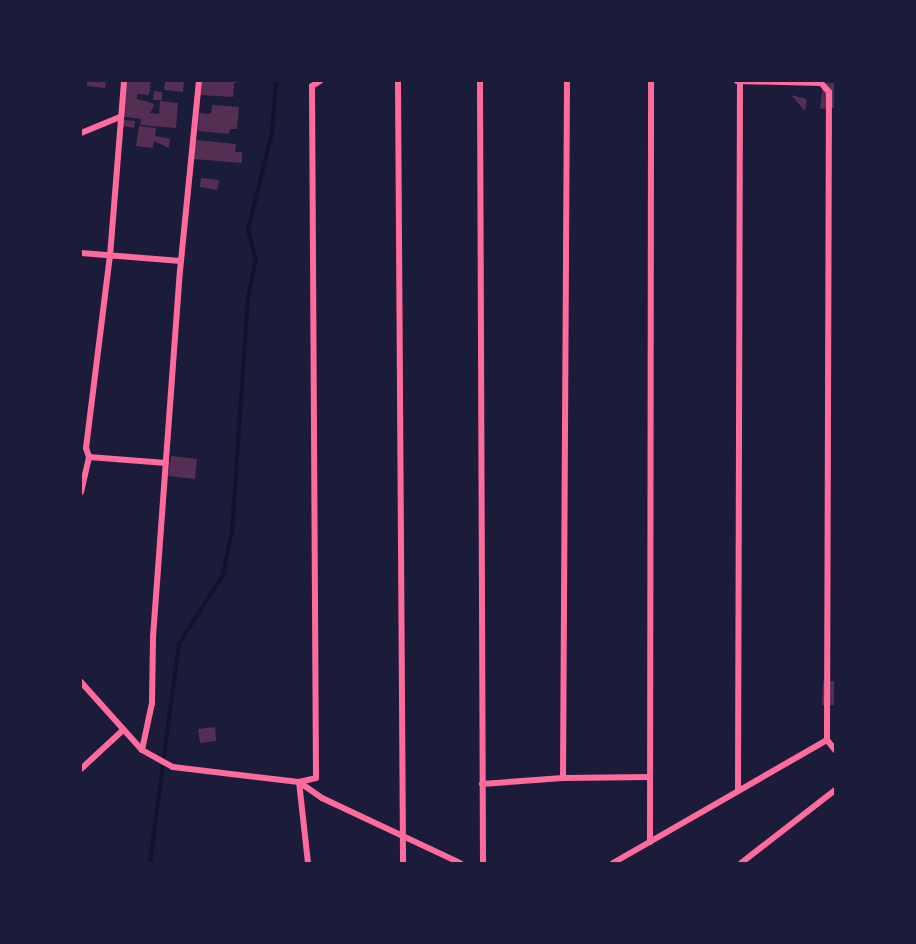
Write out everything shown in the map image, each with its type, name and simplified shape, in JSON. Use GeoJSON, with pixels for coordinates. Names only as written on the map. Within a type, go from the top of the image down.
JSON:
{"type":"FeatureCollection","features":[{"type":"Feature","properties":{"kind":"street"},"geometry":{"type":"LineString","coordinates":[[81,492],[89,457],[86,448],[110,255],[124,81]]}},
{"type":"Feature","properties":{"kind":"street"},"geometry":{"type":"LineString","coordinates":[[142,750],[152,703],[181,261],[199,81]]}},
{"type":"Feature","properties":{"kind":"street"},"geometry":{"type":"LineString","coordinates":[[81,682],[142,750],[173,766],[299,782],[316,778],[311,84],[320,81]]}},
{"type":"Feature","properties":{"kind":"street"},"geometry":{"type":"LineString","coordinates":[[398,81],[401,834],[403,863]]}},
{"type":"Feature","properties":{"kind":"street"},"geometry":{"type":"LineString","coordinates":[[480,81],[483,863]]}},
{"type":"Feature","properties":{"kind":"street"},"geometry":{"type":"LineString","coordinates":[[563,778],[567,81]]}},
{"type":"Feature","properties":{"kind":"street"},"geometry":{"type":"LineString","coordinates":[[650,842],[651,81]]}},
{"type":"Feature","properties":{"kind":"street"},"geometry":{"type":"LineString","coordinates":[[738,791],[739,81],[821,82],[829,92],[827,740],[835,750]]}},
{"type":"Feature","properties":{"kind":"street"},"geometry":{"type":"LineString","coordinates":[[81,133],[120,117]]}},
{"type":"Feature","properties":{"kind":"street"},"geometry":{"type":"LineString","coordinates":[[81,253],[181,261]]}},
{"type":"Feature","properties":{"kind":"street"},"geometry":{"type":"LineString","coordinates":[[89,457],[166,463]]}},
{"type":"Feature","properties":{"kind":"street"},"geometry":{"type":"LineString","coordinates":[[81,769],[123,730]]}},
{"type":"Feature","properties":{"kind":"street"},"geometry":{"type":"LineString","coordinates":[[613,863],[827,740]]}},
{"type":"Feature","properties":{"kind":"street"},"geometry":{"type":"LineString","coordinates":[[482,784],[563,778],[650,777]]}},
{"type":"Feature","properties":{"kind":"street"},"geometry":{"type":"LineString","coordinates":[[299,782],[322,798],[460,863]]}},
{"type":"Feature","properties":{"kind":"street"},"geometry":{"type":"LineString","coordinates":[[299,782],[308,863]]}},
{"type":"Feature","properties":{"kind":"street"},"geometry":{"type":"LineString","coordinates":[[741,863],[835,790]]}},
{"type":"Feature","properties":{"kind":"building"},"geometry":{"type":"Polygon","coordinates":[[[87,81],[106,81],[105,88],[87,86],[87,81]]]}},
{"type":"Feature","properties":{"kind":"building"},"geometry":{"type":"Polygon","coordinates":[[[122,81],[151,82],[149,95],[137,94],[137,99],[155,104],[150,113],[159,114],[160,101],[178,103],[176,128],[140,125],[141,119],[119,116],[122,81]]]}},
{"type":"Feature","properties":{"kind":"building"},"geometry":{"type":"Polygon","coordinates":[[[165,81],[184,81],[183,92],[164,90],[165,81]]]}},
{"type":"Feature","properties":{"kind":"building"},"geometry":{"type":"Polygon","coordinates":[[[201,81],[247,81],[234,83],[233,97],[200,95],[201,81]]]}},
{"type":"Feature","properties":{"kind":"building"},"geometry":{"type":"Polygon","coordinates":[[[823,83],[835,83],[835,108],[820,109],[823,83]]]}},
{"type":"Feature","properties":{"kind":"building"},"geometry":{"type":"Polygon","coordinates":[[[154,91],[162,92],[162,100],[153,100],[154,91]]]}},
{"type":"Feature","properties":{"kind":"building"},"geometry":{"type":"Polygon","coordinates":[[[791,95],[807,99],[805,111],[791,95]]]}},
{"type":"Feature","properties":{"kind":"building"},"geometry":{"type":"Polygon","coordinates":[[[212,105],[239,107],[237,129],[230,129],[229,134],[198,131],[199,113],[211,114],[212,105]]]}},
{"type":"Feature","properties":{"kind":"building"},"geometry":{"type":"Polygon","coordinates":[[[124,120],[135,121],[134,128],[123,126],[124,120]]]}},
{"type":"Feature","properties":{"kind":"building"},"geometry":{"type":"Polygon","coordinates":[[[139,126],[156,128],[155,136],[170,139],[169,148],[154,141],[153,148],[136,146],[139,126]]]}},
{"type":"Feature","properties":{"kind":"building"},"geometry":{"type":"Polygon","coordinates":[[[196,140],[236,144],[235,152],[242,152],[242,163],[194,159],[196,140]]]}},
{"type":"Feature","properties":{"kind":"building"},"geometry":{"type":"Polygon","coordinates":[[[201,178],[219,180],[217,190],[200,187],[201,178]]]}},
{"type":"Feature","properties":{"kind":"building"},"geometry":{"type":"Polygon","coordinates":[[[171,456],[197,459],[195,479],[168,476],[171,456]]]}},
{"type":"Feature","properties":{"kind":"building"},"geometry":{"type":"Polygon","coordinates":[[[823,681],[835,681],[835,705],[822,705],[823,681]]]}},
{"type":"Feature","properties":{"kind":"building"},"geometry":{"type":"Polygon","coordinates":[[[215,727],[216,741],[200,743],[198,729],[215,727]]]}},
{"type":"Feature","properties":{"kind":"waterway"},"geometry":{"type":"LineString","coordinates":[[150,863],[179,644],[223,575],[232,531],[248,297],[256,260],[248,230],[272,132],[276,81]]}}]}
